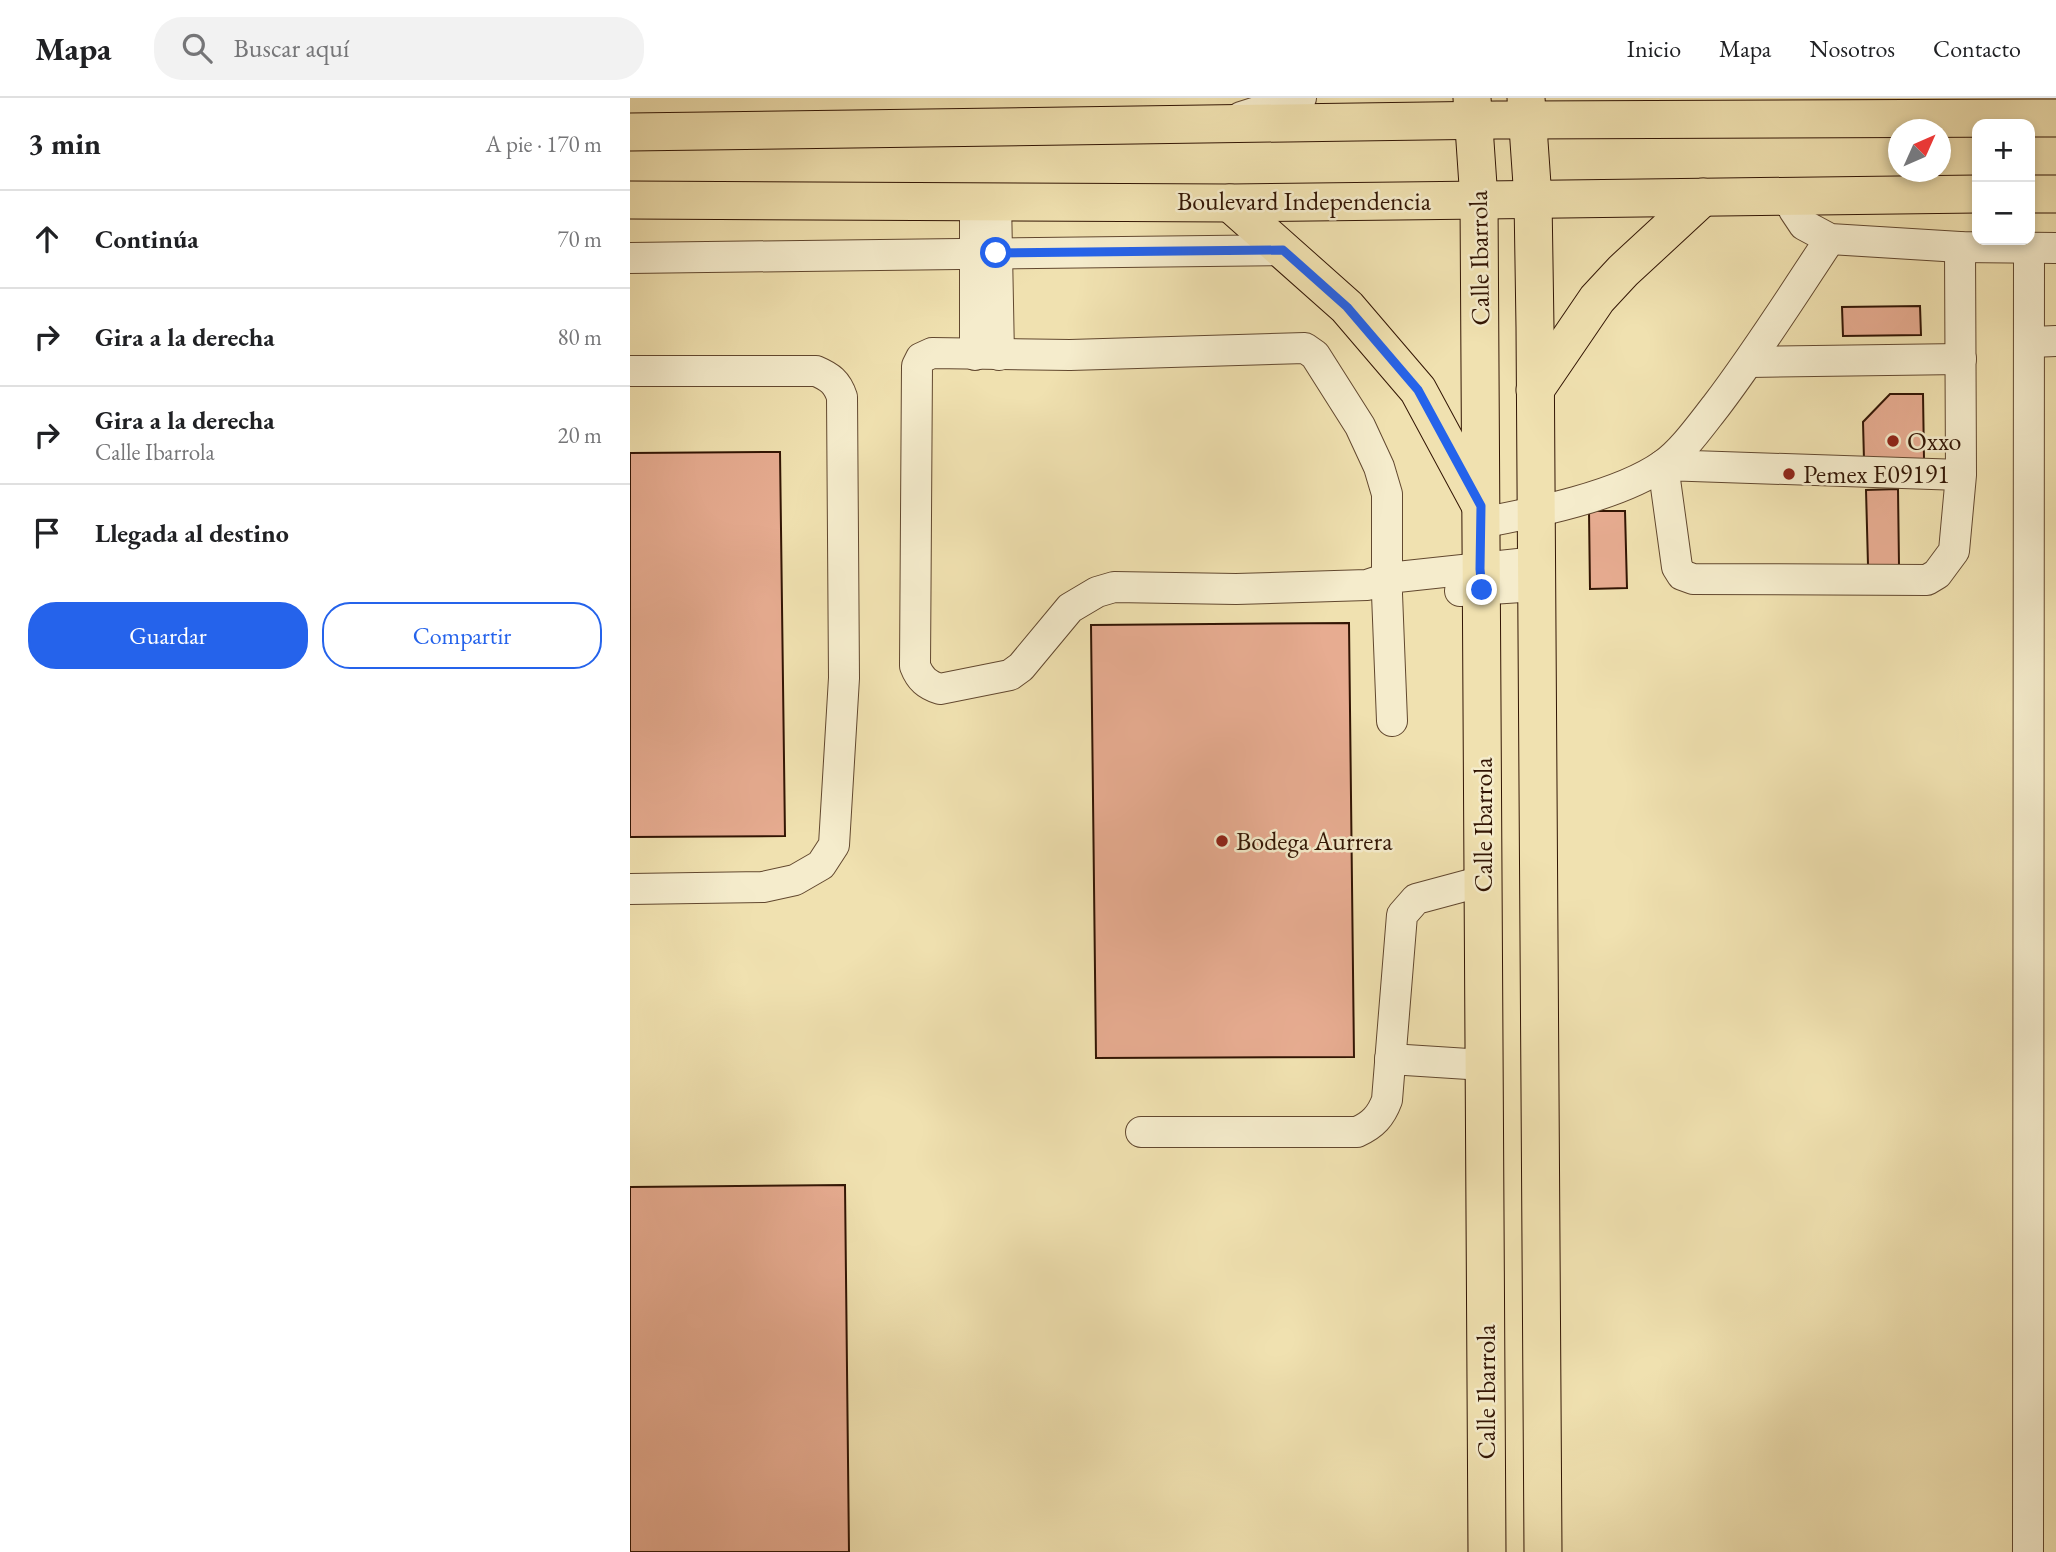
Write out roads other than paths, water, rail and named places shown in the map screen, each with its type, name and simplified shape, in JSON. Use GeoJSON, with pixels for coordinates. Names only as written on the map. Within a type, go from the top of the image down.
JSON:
{"type":"FeatureCollection","features":[{"type":"Feature","properties":{"kind":"main road"},"geometry":{"type":"LineString","coordinates":[[630,132],[1220,124],[1473,109],[2056,118]]}},
{"type":"Feature","properties":{"kind":"main road","name":"Calle Ibarrola"},"geometry":{"type":"LineString","coordinates":[[1473,109],[1479,200],[1487,1552]]}},
{"type":"Feature","properties":{"kind":"main road","name":"Calle Ibarrola"},"geometry":{"type":"LineString","coordinates":[[1527,109],[1533,200],[1537,512],[1544,1552]]}},
{"type":"Feature","properties":{"kind":"main road","name":"Boulevard Independencia"},"geometry":{"type":"LineString","coordinates":[[630,200],[1230,202],[1972,194]]}},
{"type":"Feature","properties":{"kind":"main road"},"geometry":{"type":"LineString","coordinates":[[2035,194],[2056,194]]}},
{"type":"Feature","properties":{"kind":"main road"},"geometry":{"type":"LineString","coordinates":[[1535,390],[1597,299],[1623,271],[1703,197]]}},
{"type":"Feature","properties":{"kind":"main road"},"geometry":{"type":"LineString","coordinates":[[1230,202],[1347,307],[1418,390],[1481,515]]}},
{"type":"Feature","properties":{"kind":"street"},"geometry":{"type":"LineString","coordinates":[[1220,124],[1301,98]]}},
{"type":"Feature","properties":{"kind":"street"},"geometry":{"type":"LineString","coordinates":[[1789,195],[1804,225],[1829,239],[1960,247],[2043,248],[2028,1552]]}},
{"type":"Feature","properties":{"kind":"street"},"geometry":{"type":"LineString","coordinates":[[985,201],[987,355]]}},
{"type":"Feature","properties":{"kind":"street"},"geometry":{"type":"LineString","coordinates":[[1481,515],[1537,512],[1619,487],[1664,465],[1696,431],[1749,362],[1829,239]]}},
{"type":"Feature","properties":{"kind":"street"},"geometry":{"type":"LineString","coordinates":[[1664,465],[1677,567],[1682,575],[1693,579],[1927,580],[1937,575],[1954,551],[1961,475],[1960,247]]}},
{"type":"Feature","properties":{"kind":"street"},"geometry":{"type":"LineString","coordinates":[[630,258],[1283,250]]}},
{"type":"Feature","properties":{"kind":"street"},"geometry":{"type":"LineString","coordinates":[[1392,721],[1381,585],[1387,494],[1379,467],[1360,426],[1315,355],[1305,348],[1070,355],[932,353],[921,358],[917,366],[915,666],[925,683],[940,689],[1010,675],[1021,667],[1070,608],[1097,592],[1114,587],[1236,589],[1381,585],[1536,574]]}},
{"type":"Feature","properties":{"kind":"street"},"geometry":{"type":"LineString","coordinates":[[1749,362],[1961,359]]}},
{"type":"Feature","properties":{"kind":"street"},"geometry":{"type":"LineString","coordinates":[[630,371],[816,371],[830,377],[838,386],[842,397],[844,664],[834,845],[821,865],[795,880],[763,887],[630,890]]}},
{"type":"Feature","properties":{"kind":"street"},"geometry":{"type":"LineString","coordinates":[[1664,465],[1961,475]]}},
{"type":"Feature","properties":{"kind":"street"},"geometry":{"type":"LineString","coordinates":[[1141,1132],[1357,1132],[1368,1127],[1382,1112],[1387,1100],[1402,915],[1416,899],[1483,881]]}},
{"type":"Feature","properties":{"kind":"street"},"geometry":{"type":"LineString","coordinates":[[1390,1059],[1484,1065]]}},
{"type":"Feature","properties":{"kind":"place","name":"Oxxo"},"geometry":{"type":"Point","coordinates":[1893,441]}},
{"type":"Feature","properties":{"kind":"place","name":"Pemex E09191"},"geometry":{"type":"Point","coordinates":[1789,474]}},
{"type":"Feature","properties":{"kind":"place","name":"Bodega Aurrera"},"geometry":{"type":"Point","coordinates":[1222,841]}}]}
